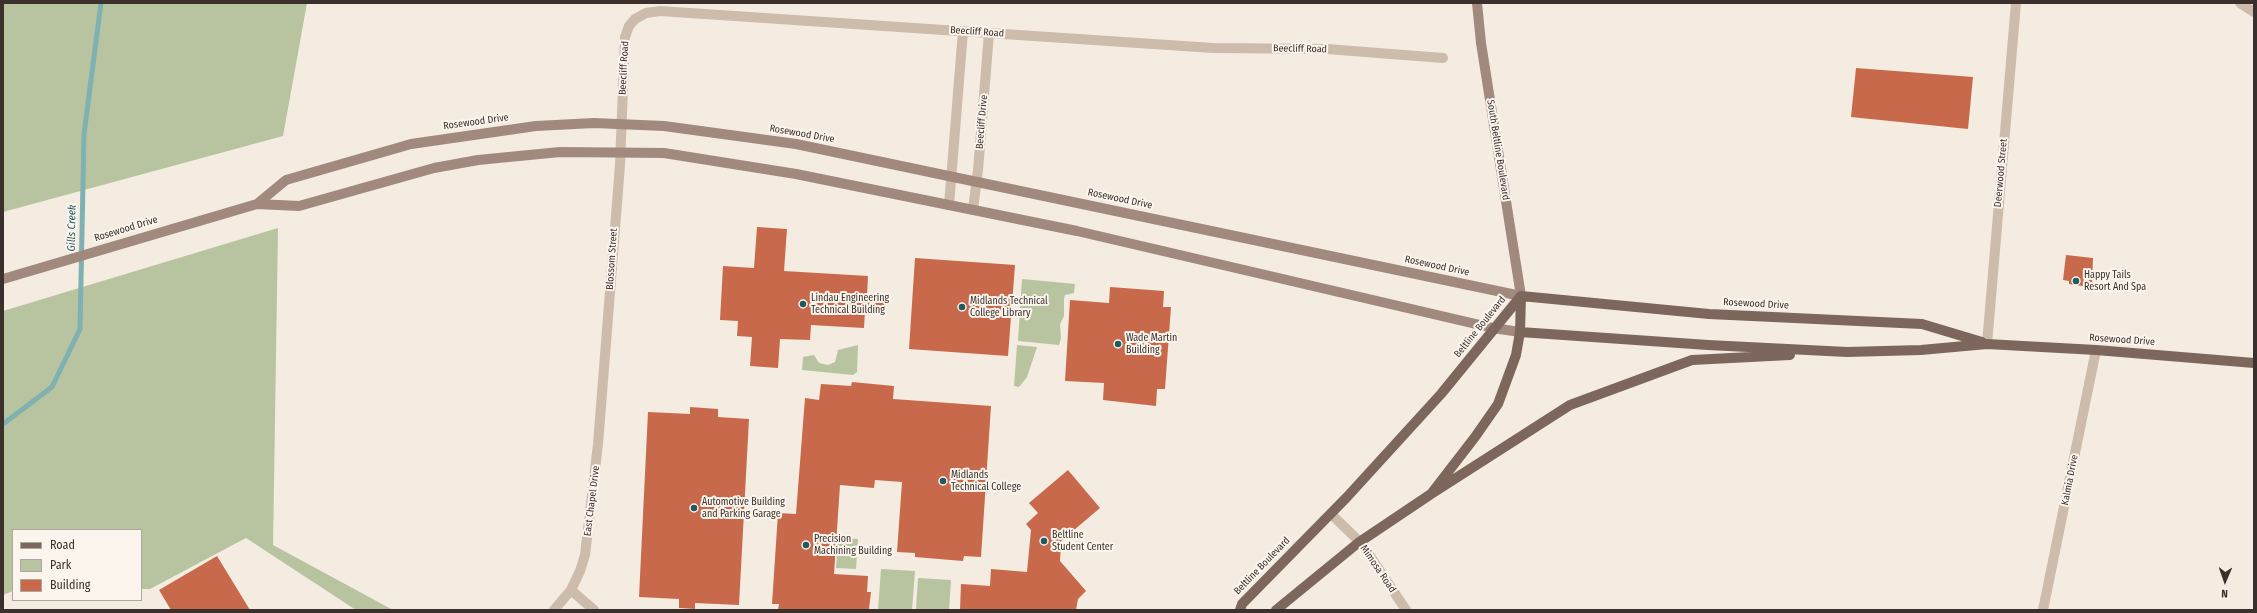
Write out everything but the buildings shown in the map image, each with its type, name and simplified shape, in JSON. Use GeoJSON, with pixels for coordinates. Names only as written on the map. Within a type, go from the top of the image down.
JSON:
{"type":"FeatureCollection","features":[{"type":"Feature","properties":{"kind":"main road","name":"South Beltline Boulevard"},"geometry":{"type":"LineString","coordinates":[[1477,3],[1521,296]]}},
{"type":"Feature","properties":{"kind":"main road","name":"Rosewood Drive"},"geometry":{"type":"LineString","coordinates":[[257,204],[286,180],[411,144],[536,126],[621,124],[664,126],[796,144],[1521,296],[1709,314],[1922,324],[1987,344]]}},
{"type":"Feature","properties":{"kind":"main road","name":"Rosewood Drive"},"geometry":{"type":"LineString","coordinates":[[3,279],[183,224],[257,204],[299,206],[420,172],[478,160],[560,152],[664,153],[730,162],[1077,231],[1493,328],[1520,332],[1708,345],[1847,352],[1921,350],[1987,344],[2096,350],[2254,363]]}},
{"type":"Feature","properties":{"kind":"main road","name":"Beltline Boulevard"},"geometry":{"type":"LineString","coordinates":[[1240,610],[1242,604],[1331,514],[1441,394],[1493,328],[1521,296]]}},
{"type":"Feature","properties":{"kind":"main road","name":"Beltline Boulevard"},"geometry":{"type":"LineString","coordinates":[[1276,610],[1359,542],[1430,494],[1475,437],[1498,404],[1516,355],[1520,332],[1521,296]]}},
{"type":"Feature","properties":{"kind":"main road"},"geometry":{"type":"LineString","coordinates":[[1430,494],[1570,405],[1692,360],[1847,352]]}},
{"type":"Feature","properties":{"kind":"street","name":"Deerwood Street"},"geometry":{"type":"LineString","coordinates":[[1987,344],[2016,3]]}},
{"type":"Feature","properties":{"kind":"street"},"geometry":{"type":"LineString","coordinates":[[2240,3],[2254,12]]}},
{"type":"Feature","properties":{"kind":"street","name":"Beecliff Road"},"geometry":{"type":"LineString","coordinates":[[621,139],[625,37],[629,26],[635,19],[646,13],[660,11],[1213,48],[1327,49],[1443,58]]}},
{"type":"Feature","properties":{"kind":"street"},"geometry":{"type":"LineString","coordinates":[[949,206],[963,31]]}},
{"type":"Feature","properties":{"kind":"street","name":"Beecliff Drive"},"geometry":{"type":"LineString","coordinates":[[973,210],[977,181],[989,33]]}},
{"type":"Feature","properties":{"kind":"street","name":"Blossom Street"},"geometry":{"type":"LineString","coordinates":[[603,379],[621,139]]}},
{"type":"Feature","properties":{"kind":"street","name":"Kalmia Drive"},"geometry":{"type":"LineString","coordinates":[[2044,610],[2096,350]]}},
{"type":"Feature","properties":{"kind":"street","name":"East Chapel Drive"},"geometry":{"type":"LineString","coordinates":[[571,590],[580,571],[585,555],[598,444],[603,379]]}},
{"type":"Feature","properties":{"kind":"street","name":"Mimosa Road"},"geometry":{"type":"LineString","coordinates":[[1331,514],[1359,542],[1406,610]]}},
{"type":"Feature","properties":{"kind":"street"},"geometry":{"type":"LineString","coordinates":[[554,610],[571,590],[594,610]]}},
{"type":"Feature","properties":{"kind":"green space"},"geometry":{"type":"Polygon","coordinates":[[[3,3],[307,3],[283,136],[3,212],[3,3]]]}},
{"type":"Feature","properties":{"kind":"green space"},"geometry":{"type":"Polygon","coordinates":[[[278,228],[273,545],[393,610],[356,610],[246,538],[150,589],[142,589],[142,529],[12,529],[12,591],[3,595],[3,311],[278,228]]]}},
{"type":"Feature","properties":{"kind":"green space"},"geometry":{"type":"Polygon","coordinates":[[[1022,279],[1075,284],[1074,293],[1065,295],[1064,316],[1060,324],[1061,338],[1059,345],[1018,341],[1022,279]]]}},
{"type":"Feature","properties":{"kind":"green space"},"geometry":{"type":"Polygon","coordinates":[[[858,345],[857,372],[853,375],[802,370],[803,357],[814,355],[819,363],[828,365],[835,362],[838,350],[858,345]]]}},
{"type":"Feature","properties":{"kind":"green space"},"geometry":{"type":"Polygon","coordinates":[[[1017,345],[1037,347],[1027,377],[1019,387],[1014,386],[1017,345]]]}},
{"type":"Feature","properties":{"kind":"green space"},"geometry":{"type":"Polygon","coordinates":[[[838,538],[858,539],[856,569],[836,568],[838,538]]]}},
{"type":"Feature","properties":{"kind":"green space"},"geometry":{"type":"Polygon","coordinates":[[[881,569],[915,571],[912,610],[878,610],[881,569]]]}},
{"type":"Feature","properties":{"kind":"green space"},"geometry":{"type":"Polygon","coordinates":[[[918,578],[951,580],[949,610],[916,610],[918,578]]]}},
{"type":"Feature","properties":{"kind":"waterway","name":"Gills Creek"},"geometry":{"type":"LineString","coordinates":[[3,424],[52,387],[80,329],[84,134],[101,3]]}},
{"type":"Feature","properties":{"kind":"place","name":"Happy Tails Resort And Spa"},"geometry":{"type":"Point","coordinates":[2076,281]}},
{"type":"Feature","properties":{"kind":"place","name":"Lindau Engineering Technical Building"},"geometry":{"type":"Point","coordinates":[803,304]}},
{"type":"Feature","properties":{"kind":"place","name":"Midlands Technical College Library"},"geometry":{"type":"Point","coordinates":[962,307]}},
{"type":"Feature","properties":{"kind":"place","name":"Wade Martin Building"},"geometry":{"type":"Point","coordinates":[1118,344]}},
{"type":"Feature","properties":{"kind":"place","name":"Midlands Technical College"},"geometry":{"type":"Point","coordinates":[943,481]}},
{"type":"Feature","properties":{"kind":"place","name":"Automotive Building and Parking Garage"},"geometry":{"type":"Point","coordinates":[694,508]}},
{"type":"Feature","properties":{"kind":"place","name":"Beltline Student Center"},"geometry":{"type":"Point","coordinates":[1044,541]}},
{"type":"Feature","properties":{"kind":"place","name":"Precision Machining Building"},"geometry":{"type":"Point","coordinates":[806,545]}}]}
